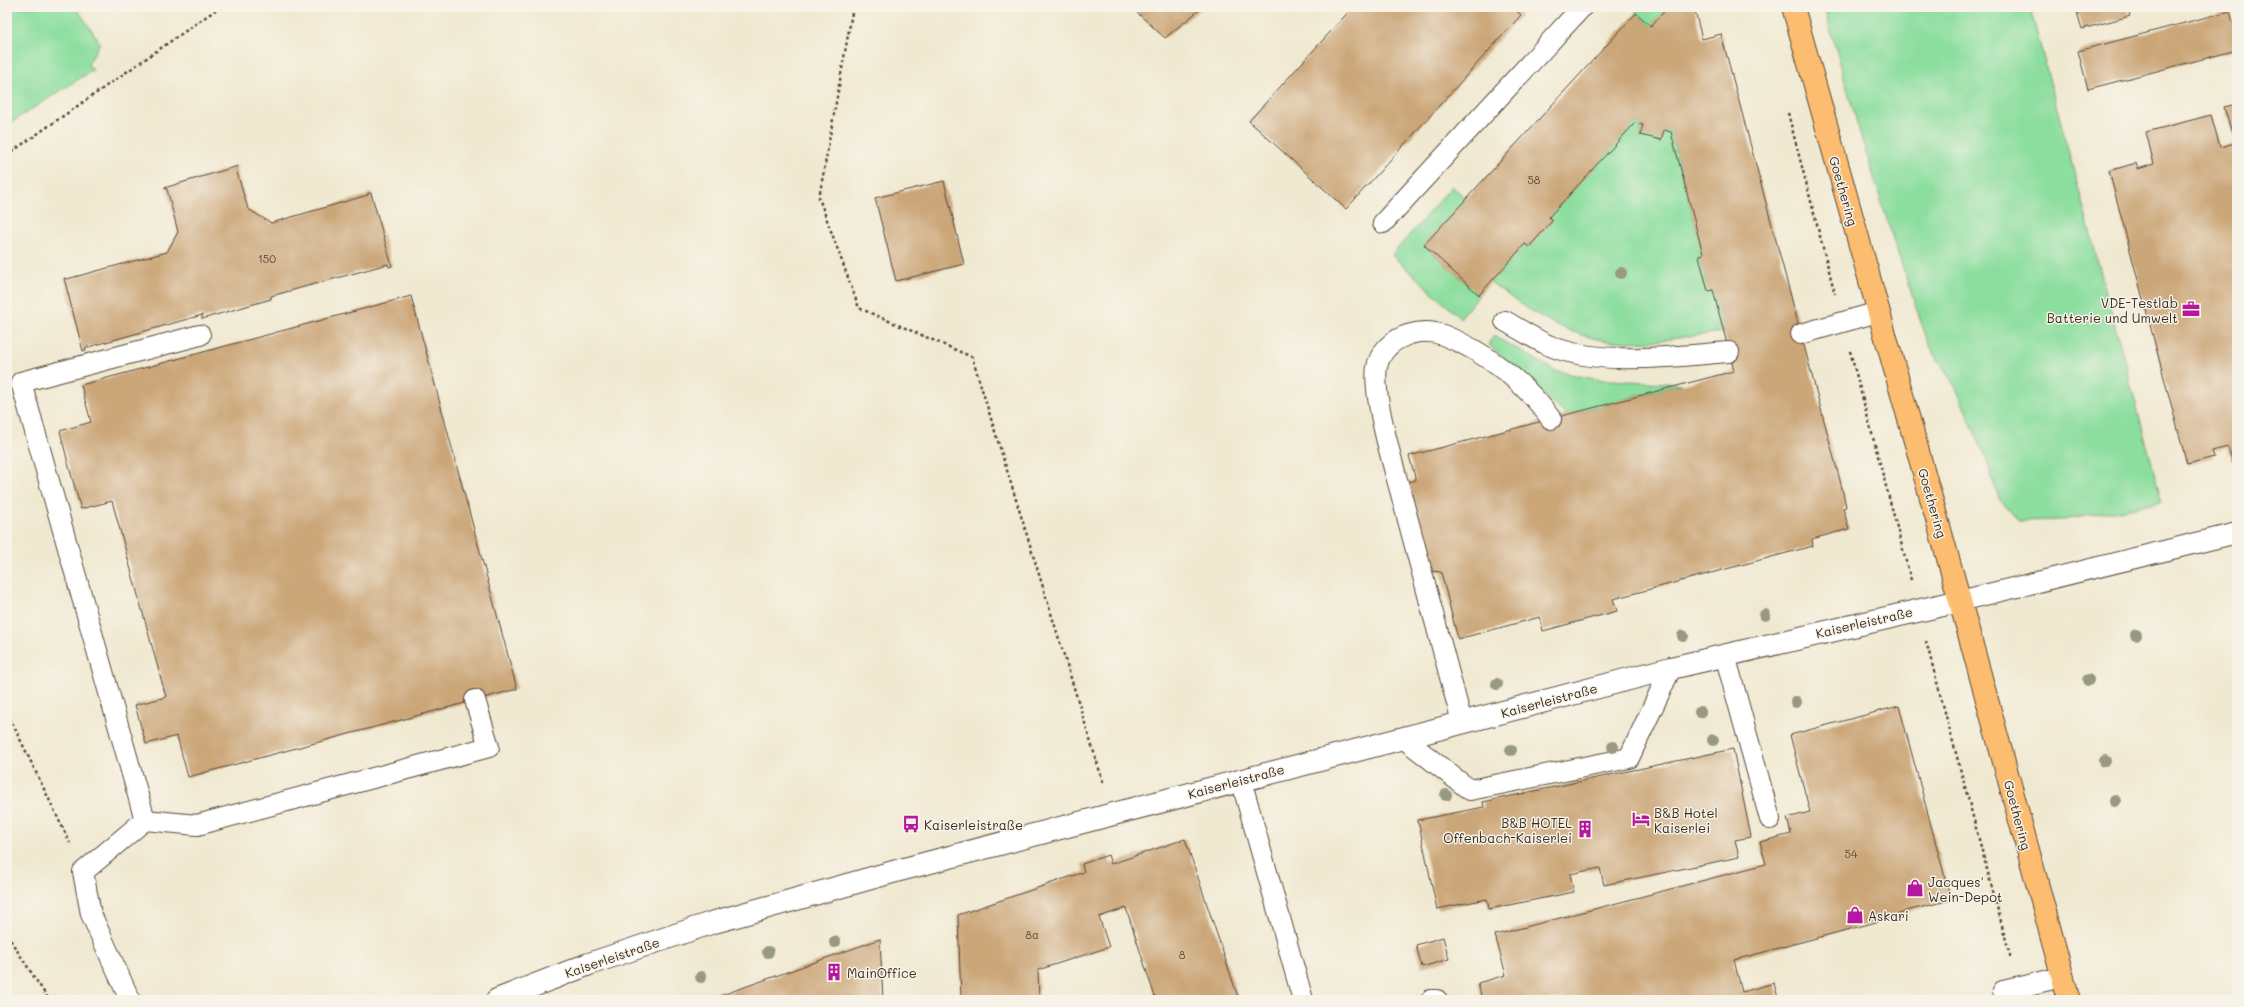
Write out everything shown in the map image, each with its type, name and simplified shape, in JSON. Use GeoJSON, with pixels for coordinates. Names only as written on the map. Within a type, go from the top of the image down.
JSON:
{"type":"FeatureCollection","features":[{"type":"Feature","properties":{"kind":"main road","name":"Goethering"},"geometry":{"type":"LineString","coordinates":[[1793,7],[1960,600],[2068,1000]]}},
{"type":"Feature","properties":{"kind":"street","name":"Kaiserleistraße"},"geometry":{"type":"LineString","coordinates":[[497,1000],[589,964],[711,923],[900,870],[1671,668],[1960,600]]}},
{"type":"Feature","properties":{"kind":"lane"},"geometry":{"type":"LineString","coordinates":[[1383,223],[1582,7]]}},
{"type":"Feature","properties":{"kind":"lane"},"geometry":{"type":"LineString","coordinates":[[1800,334],[1878,312]]}},
{"type":"Feature","properties":{"kind":"lane"},"geometry":{"type":"LineString","coordinates":[[1505,321],[1549,345],[1594,356],[1650,358],[1729,352]]}},
{"type":"Feature","properties":{"kind":"lane"},"geometry":{"type":"LineString","coordinates":[[1462,722],[1392,459],[1376,382],[1378,365],[1385,351],[1398,339],[1414,332],[1437,333],[1464,342],[1484,355],[1539,401],[1551,419]]}},
{"type":"Feature","properties":{"kind":"lane"},"geometry":{"type":"LineString","coordinates":[[145,820],[21,382],[200,335]]}},
{"type":"Feature","properties":{"kind":"lane"},"geometry":{"type":"LineString","coordinates":[[1960,600],[2237,533]]}},
{"type":"Feature","properties":{"kind":"lane"},"geometry":{"type":"LineString","coordinates":[[1725,655],[1770,819]]}},
{"type":"Feature","properties":{"kind":"lane"},"geometry":{"type":"LineString","coordinates":[[1403,738],[1470,790],[1629,758],[1671,668]]}},
{"type":"Feature","properties":{"kind":"lane"},"geometry":{"type":"LineString","coordinates":[[130,1000],[91,914],[84,872],[145,820],[197,825],[489,747],[475,700]]}},
{"type":"Feature","properties":{"kind":"lane"},"geometry":{"type":"LineString","coordinates":[[1241,780],[1303,1000]]}},
{"type":"Feature","properties":{"kind":"lane"},"geometry":{"type":"LineString","coordinates":[[2010,989],[2062,977]]}},
{"type":"Feature","properties":{"kind":"lane"},"geometry":{"type":"LineString","coordinates":[[1431,1000],[1437,1000]]}},
{"type":"Feature","properties":{"kind":"path"},"geometry":{"type":"LineString","coordinates":[[7,155],[220,7]]}},
{"type":"Feature","properties":{"kind":"path"},"geometry":{"type":"LineString","coordinates":[[852,7],[819,198],[859,308],[972,357],[1096,763]]}},
{"type":"Feature","properties":{"kind":"path"},"geometry":{"type":"LineString","coordinates":[[1787,107],[1918,610],[2010,989]]}},
{"type":"Feature","properties":{"kind":"path"},"geometry":{"type":"LineString","coordinates":[[7,712],[72,847]]}},
{"type":"Feature","properties":{"kind":"path"},"geometry":{"type":"LineString","coordinates":[[7,935],[49,1000]]}},
{"type":"Feature","properties":{"kind":"green space"},"geometry":{"type":"Polygon","coordinates":[[[7,7],[76,7],[100,43],[88,64],[93,70],[7,125],[7,7]]]}},
{"type":"Feature","properties":{"kind":"green space"},"geometry":{"type":"Polygon","coordinates":[[[1637,7],[1668,7],[1651,26],[1636,13],[1637,7]]]}},
{"type":"Feature","properties":{"kind":"green space"},"geometry":{"type":"Polygon","coordinates":[[[1824,7],[2030,7],[2162,502],[2064,520],[2019,521],[1999,499],[1987,461],[1956,388],[1929,345],[1893,239],[1859,130],[1824,7]]]}},
{"type":"Feature","properties":{"kind":"green space"},"geometry":{"type":"Polygon","coordinates":[[[1635,123],[1643,125],[1640,135],[1661,140],[1664,130],[1671,132],[1703,254],[1699,256],[1708,291],[1713,290],[1724,332],[1631,342],[1617,342],[1587,337],[1572,332],[1543,318],[1490,282],[1525,244],[1529,247],[1552,220],[1549,217],[1635,123]]]}},
{"type":"Feature","properties":{"kind":"green space"},"geometry":{"type":"Polygon","coordinates":[[[1452,186],[1466,199],[1424,245],[1479,295],[1460,318],[1392,255],[1452,186]]]}},
{"type":"Feature","properties":{"kind":"green space"},"geometry":{"type":"Polygon","coordinates":[[[1494,336],[1556,371],[1594,379],[1682,384],[1566,415],[1488,344],[1494,336]]]}},
{"type":"Feature","properties":{"kind":"building"},"geometry":{"type":"Polygon","coordinates":[[[1131,7],[1203,7],[1165,38],[1131,7]]]}},
{"type":"Feature","properties":{"kind":"building"},"geometry":{"type":"Polygon","coordinates":[[[1353,7],[1512,7],[1521,15],[1346,209],[1249,121],[1353,7]]]}},
{"type":"Feature","properties":{"kind":"building"},"geometry":{"type":"Polygon","coordinates":[[[1668,7],[1694,7],[1702,39],[1721,34],[1843,492],[1846,507],[1843,508],[1849,529],[1812,539],[1813,546],[1613,599],[1617,611],[1543,631],[1540,617],[1458,639],[1441,572],[1431,571],[1408,482],[1416,480],[1409,456],[1734,371],[1713,290],[1708,291],[1699,256],[1703,254],[1671,132],[1664,130],[1661,140],[1640,135],[1643,125],[1635,123],[1549,217],[1553,220],[1529,247],[1525,244],[1479,295],[1424,245],[1636,13],[1651,26],[1668,7]]]}},
{"type":"Feature","properties":{"kind":"building"},"geometry":{"type":"Polygon","coordinates":[[[2097,7],[2128,7],[2130,16],[2082,29],[2077,12],[2097,7]]]}},
{"type":"Feature","properties":{"kind":"building"},"geometry":{"type":"Polygon","coordinates":[[[2230,11],[2237,39],[2237,50],[2088,89],[2078,51],[2230,11]]]}},
{"type":"Feature","properties":{"kind":"building"},"geometry":{"type":"Polygon","coordinates":[[[2237,104],[2237,132],[2232,133],[2224,107],[2237,104]]]}},
{"type":"Feature","properties":{"kind":"building","name":"VDE-Testlab Batterie und Umwelt"},"geometry":{"type":"Polygon","coordinates":[[[2211,115],[2220,147],[2235,143],[2234,138],[2237,137],[2237,462],[2233,463],[2228,447],[2212,451],[2214,457],[2187,464],[2109,171],[2136,163],[2138,169],[2154,164],[2146,132],[2211,115]]]}},
{"type":"Feature","properties":{"kind":"building"},"geometry":{"type":"Polygon","coordinates":[[[238,166],[236,169],[248,209],[271,223],[371,193],[392,266],[389,267],[388,264],[271,296],[271,299],[202,319],[202,315],[85,348],[86,350],[83,351],[64,278],[67,279],[167,252],[178,232],[167,189],[164,188],[238,166]]]}},
{"type":"Feature","properties":{"kind":"building"},"geometry":{"type":"Polygon","coordinates":[[[944,181],[964,264],[896,281],[875,198],[944,181]]]}},
{"type":"Feature","properties":{"kind":"building"},"geometry":{"type":"Polygon","coordinates":[[[411,296],[517,689],[188,777],[177,736],[146,744],[135,705],[166,697],[112,501],[81,509],[69,467],[60,431],[91,422],[81,385],[411,296]]]}},
{"type":"Feature","properties":{"kind":"building"},"geometry":{"type":"Polygon","coordinates":[[[1899,706],[1951,900],[1898,913],[1899,916],[1734,960],[1742,992],[1774,983],[1778,998],[1770,1000],[1482,1000],[1478,983],[1506,975],[1495,935],[1766,864],[1760,842],[1791,834],[1787,818],[1810,812],[1790,735],[1899,706]]]}},
{"type":"Feature","properties":{"kind":"building","name":"B&B HOTEL Offenbach-Kaiserlei"},"geometry":{"type":"Polygon","coordinates":[[[1733,749],[1751,837],[1735,840],[1739,857],[1604,885],[1600,868],[1570,874],[1574,892],[1489,909],[1487,899],[1437,909],[1418,820],[1484,807],[1483,802],[1733,749]]]}},
{"type":"Feature","properties":{"kind":"building"},"geometry":{"type":"Polygon","coordinates":[[[1185,839],[1239,1000],[1156,1000],[1126,908],[1099,917],[1109,947],[1038,970],[1039,1000],[961,1000],[958,915],[1084,872],[1082,864],[1108,855],[1111,864],[1185,839]]]}},
{"type":"Feature","properties":{"kind":"building"},"geometry":{"type":"Polygon","coordinates":[[[1443,937],[1449,959],[1422,967],[1416,945],[1443,937]]]}},
{"type":"Feature","properties":{"kind":"building","name":"MainOffice"},"geometry":{"type":"Polygon","coordinates":[[[880,939],[883,1000],[708,1000],[880,939]]]}},
{"type":"Feature","properties":{"kind":"place","name":"VDE-Testlab Batterie und Umwelt"},"geometry":{"type":"Point","coordinates":[2191,309]}},
{"type":"Feature","properties":{"kind":"place","name":"B&B Hotel Kaiserlei"},"geometry":{"type":"Point","coordinates":[1641,819]}},
{"type":"Feature","properties":{"kind":"place","name":"Kaiserleistraße"},"geometry":{"type":"Point","coordinates":[911,824]}},
{"type":"Feature","properties":{"kind":"place","name":"B&B HOTEL Offenbach-Kaiserlei"},"geometry":{"type":"Point","coordinates":[1585,829]}},
{"type":"Feature","properties":{"kind":"place","name":"Jacques' Wein-Depot"},"geometry":{"type":"Point","coordinates":[1915,888]}},
{"type":"Feature","properties":{"kind":"place","name":"Askari"},"geometry":{"type":"Point","coordinates":[1855,915]}},
{"type":"Feature","properties":{"kind":"place","name":"MainOffice"},"geometry":{"type":"Point","coordinates":[834,972]}}]}
